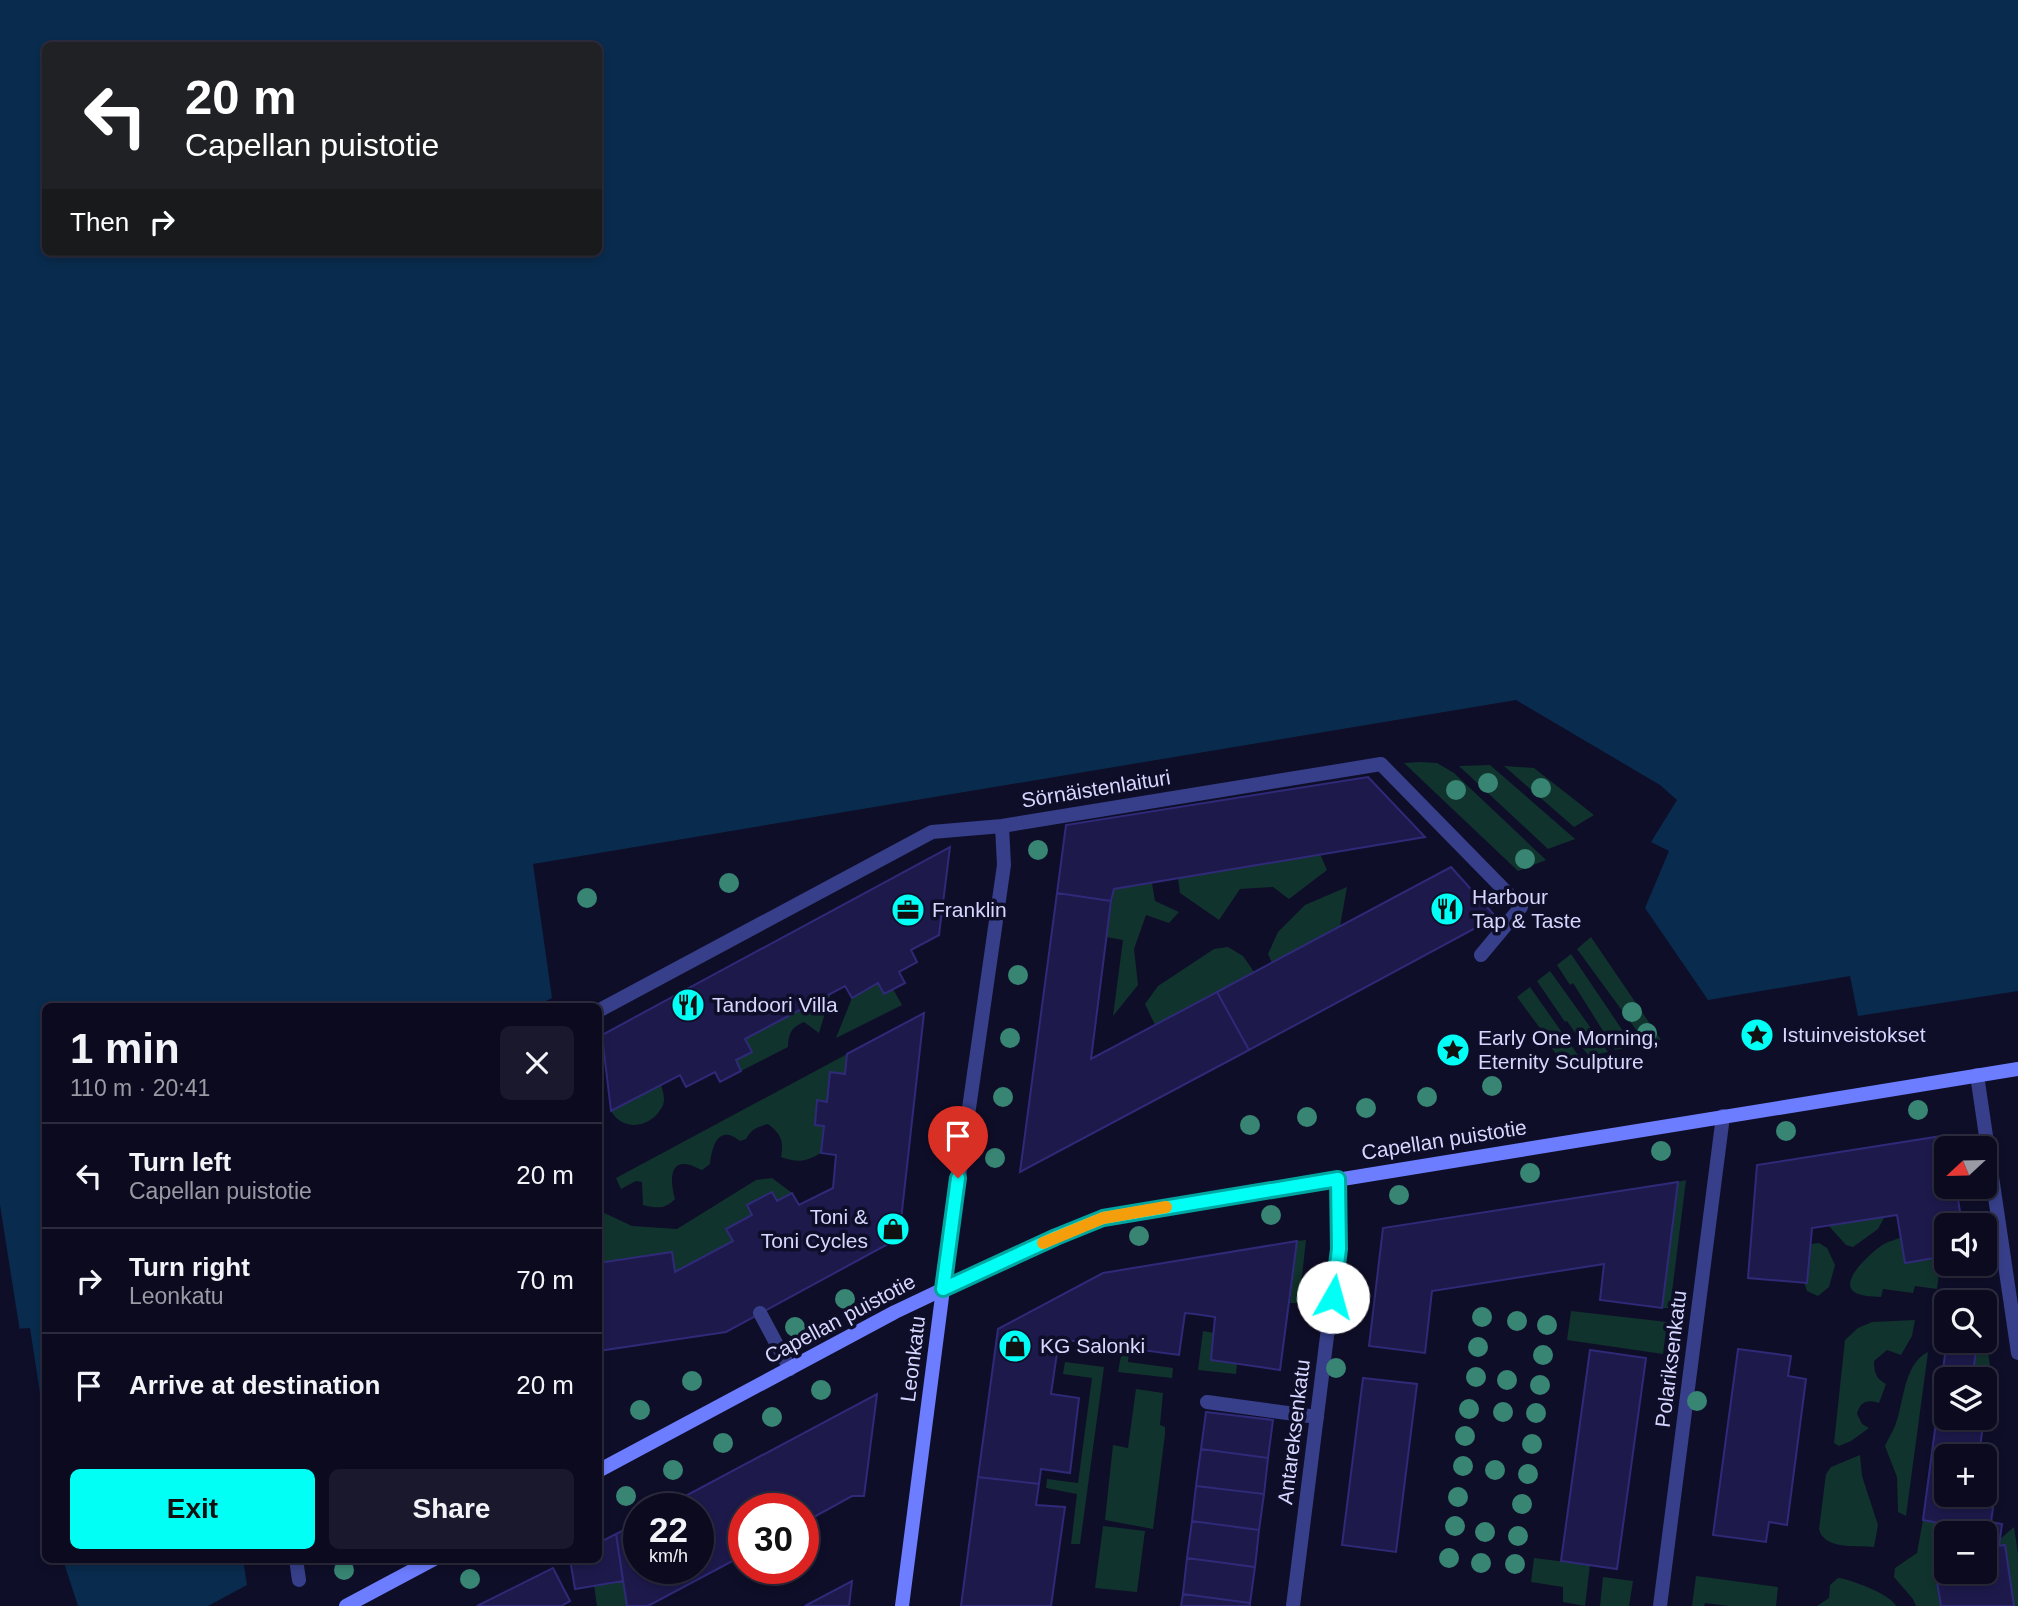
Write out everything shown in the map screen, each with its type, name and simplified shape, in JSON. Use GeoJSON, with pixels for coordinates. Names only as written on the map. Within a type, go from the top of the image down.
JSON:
{"type":"FeatureCollection","features":[{"type":"Feature","properties":{"kind":"street","name":"Sörnäistenlaituri"},"geometry":{"type":"LineString","coordinates":[[602,1009],[932,832],[1002,826],[1381,764],[1521,907],[1481,955]]}},
{"type":"Feature","properties":{"kind":"street","name":"Leonkatu"},"geometry":{"type":"LineString","coordinates":[[902,1606],[943,1289],[1004,865],[1002,826]]}},
{"type":"Feature","properties":{"kind":"street","name":"Capellan puistotie"},"geometry":{"type":"LineString","coordinates":[[602,1469],[943,1289],[1103,1218],[2018,1069]]}},
{"type":"Feature","properties":{"kind":"street"},"geometry":{"type":"LineString","coordinates":[[1977,1075],[2018,1353]]}},
{"type":"Feature","properties":{"kind":"street","name":"Polariksenkatu"},"geometry":{"type":"LineString","coordinates":[[1660,1606],[1723,1116]]}},
{"type":"Feature","properties":{"kind":"street","name":"Antareksenkatu"},"geometry":{"type":"LineString","coordinates":[[1293,1606],[1339,1249],[1338,1179]]}},
{"type":"Feature","properties":{"kind":"street"},"geometry":{"type":"LineString","coordinates":[[760,1313],[790,1369]]}},
{"type":"Feature","properties":{"kind":"street"},"geometry":{"type":"LineString","coordinates":[[1207,1402],[1317,1417]]}},
{"type":"Feature","properties":{"kind":"street"},"geometry":{"type":"LineString","coordinates":[[297,1563],[299,1580]]}},
{"type":"Feature","properties":{"kind":"street"},"geometry":{"type":"LineString","coordinates":[[346,1606],[427,1563]]}},
{"type":"Feature","properties":{"kind":"green space"},"geometry":{"type":"Polygon","coordinates":[[[1404,763],[1437,763],[1454,773],[1546,860],[1518,871],[1404,763]]]}},
{"type":"Feature","properties":{"kind":"green space"},"geometry":{"type":"Polygon","coordinates":[[[1490,765],[1575,839],[1548,849],[1459,766],[1490,765]]]}},
{"type":"Feature","properties":{"kind":"green space"},"geometry":{"type":"Polygon","coordinates":[[[1504,766],[1534,768],[1594,815],[1574,827],[1504,766]]]}},
{"type":"Feature","properties":{"kind":"green space"},"geometry":{"type":"Polygon","coordinates":[[[1320,854],[1327,870],[1289,899],[1273,887],[1240,889],[1219,920],[1180,893],[1178,878],[1320,854]]]}},
{"type":"Feature","properties":{"kind":"green space"},"geometry":{"type":"Polygon","coordinates":[[[1152,883],[1155,901],[1179,912],[1169,923],[1146,915],[1134,949],[1138,985],[1113,1016],[1123,940],[1106,937],[1114,889],[1152,883]]]}},
{"type":"Feature","properties":{"kind":"green space"},"geometry":{"type":"Polygon","coordinates":[[[1347,887],[1340,926],[1272,963],[1268,954],[1278,932],[1305,905],[1347,887]]]}},
{"type":"Feature","properties":{"kind":"green space"},"geometry":{"type":"Polygon","coordinates":[[[1591,937],[1661,1040],[1643,1044],[1635,1032],[1637,1031],[1577,949],[1591,937]]]}},
{"type":"Feature","properties":{"kind":"green space"},"geometry":{"type":"Polygon","coordinates":[[[1228,947],[1243,956],[1254,972],[1155,1025],[1145,1004],[1158,986],[1214,949],[1228,947]]]}},
{"type":"Feature","properties":{"kind":"green space"},"geometry":{"type":"Polygon","coordinates":[[[1571,954],[1633,1046],[1615,1050],[1573,983],[1570,985],[1557,965],[1571,954]]]}},
{"type":"Feature","properties":{"kind":"green space"},"geometry":{"type":"Polygon","coordinates":[[[1550,971],[1608,1052],[1589,1056],[1581,1046],[1583,1044],[1537,981],[1550,971]]]}},
{"type":"Feature","properties":{"kind":"green space"},"geometry":{"type":"Polygon","coordinates":[[[878,983],[893,989],[902,1005],[836,1038],[852,998],[878,983]]]}},
{"type":"Feature","properties":{"kind":"green space"},"geometry":{"type":"Polygon","coordinates":[[[1530,987],[1580,1058],[1562,1063],[1517,997],[1530,987]]]}},
{"type":"Feature","properties":{"kind":"green space"},"geometry":{"type":"Polygon","coordinates":[[[831,993],[819,1033],[804,1022],[792,1031],[788,1047],[741,1071],[736,1060],[751,1052],[745,1039],[831,993]]]}},
{"type":"Feature","properties":{"kind":"green space"},"geometry":{"type":"Polygon","coordinates":[[[847,1054],[845,1074],[830,1072],[827,1102],[817,1101],[815,1125],[824,1126],[821,1153],[801,1161],[781,1157],[780,1138],[768,1124],[755,1129],[746,1139],[740,1141],[733,1136],[722,1136],[715,1144],[710,1164],[702,1170],[687,1164],[675,1168],[672,1177],[675,1199],[664,1207],[643,1205],[642,1182],[636,1181],[621,1189],[616,1178],[847,1054]]]}},
{"type":"Feature","properties":{"kind":"green space"},"geometry":{"type":"Polygon","coordinates":[[[661,1085],[663,1104],[657,1114],[644,1123],[637,1125],[622,1122],[611,1111],[661,1085]]]}},
{"type":"Feature","properties":{"kind":"green space"},"geometry":{"type":"Polygon","coordinates":[[[772,1178],[792,1193],[777,1201],[771,1192],[747,1205],[752,1215],[727,1229],[733,1241],[675,1272],[672,1252],[602,1263],[602,1212],[632,1226],[677,1229],[756,1180],[772,1178]]]}},
{"type":"Feature","properties":{"kind":"green space"},"geometry":{"type":"Polygon","coordinates":[[[1686,1180],[1670,1308],[1662,1308],[1678,1182],[1686,1180]]]}},
{"type":"Feature","properties":{"kind":"green space"},"geometry":{"type":"Polygon","coordinates":[[[1885,1216],[1878,1229],[1853,1247],[1846,1245],[1828,1225],[1885,1216]]]}},
{"type":"Feature","properties":{"kind":"green space"},"geometry":{"type":"Polygon","coordinates":[[[1900,1238],[1905,1263],[1934,1258],[1934,1276],[1939,1276],[1937,1289],[1915,1286],[1913,1293],[1883,1289],[1881,1297],[1853,1291],[1850,1286],[1854,1272],[1884,1244],[1900,1238]]]}},
{"type":"Feature","properties":{"kind":"green space"},"geometry":{"type":"Polygon","coordinates":[[[1306,1240],[1299,1303],[1290,1303],[1297,1241],[1306,1240]]]}},
{"type":"Feature","properties":{"kind":"green space"},"geometry":{"type":"Polygon","coordinates":[[[1819,1243],[1827,1248],[1835,1265],[1829,1287],[1818,1296],[1807,1291],[1804,1282],[1807,1282],[1811,1244],[1819,1243]]]}},
{"type":"Feature","properties":{"kind":"green space"},"geometry":{"type":"Polygon","coordinates":[[[1571,1311],[1667,1322],[1663,1354],[1567,1340],[1571,1311]]]}},
{"type":"Feature","properties":{"kind":"green space"},"geometry":{"type":"Polygon","coordinates":[[[1915,1320],[1912,1336],[1901,1355],[1887,1350],[1874,1361],[1876,1375],[1886,1384],[1879,1403],[1865,1402],[1858,1410],[1862,1424],[1869,1428],[1851,1441],[1839,1446],[1834,1443],[1845,1340],[1858,1328],[1872,1322],[1915,1320]]]}},
{"type":"Feature","properties":{"kind":"green space"},"geometry":{"type":"Polygon","coordinates":[[[1203,1331],[1214,1333],[1211,1360],[1237,1363],[1236,1374],[1198,1370],[1203,1331]]]}},
{"type":"Feature","properties":{"kind":"green space"},"geometry":{"type":"Polygon","coordinates":[[[1122,1351],[1129,1352],[1128,1362],[1173,1368],[1172,1378],[1118,1372],[1122,1351]]]}},
{"type":"Feature","properties":{"kind":"green space"},"geometry":{"type":"Polygon","coordinates":[[[1928,1352],[1906,1516],[1898,1512],[1897,1477],[1885,1446],[1895,1426],[1909,1375],[1920,1358],[1928,1352]]]}},
{"type":"Feature","properties":{"kind":"green space"},"geometry":{"type":"Polygon","coordinates":[[[1976,1353],[1988,1353],[1990,1367],[1974,1367],[1976,1353]]]}},
{"type":"Feature","properties":{"kind":"green space"},"geometry":{"type":"Polygon","coordinates":[[[1065,1362],[1104,1367],[1080,1544],[1071,1544],[1077,1494],[1046,1488],[1047,1479],[1078,1483],[1092,1378],[1063,1374],[1065,1362]]]}},
{"type":"Feature","properties":{"kind":"green space"},"geometry":{"type":"Polygon","coordinates":[[[1136,1389],[1163,1393],[1160,1425],[1165,1427],[1165,1434],[1153,1529],[1105,1520],[1113,1445],[1128,1448],[1136,1389]]]}},
{"type":"Feature","properties":{"kind":"green space"},"geometry":{"type":"Polygon","coordinates":[[[1860,1455],[1862,1476],[1878,1525],[1874,1547],[1834,1543],[1822,1536],[1819,1529],[1826,1474],[1831,1467],[1860,1455]]]}},
{"type":"Feature","properties":{"kind":"green space"},"geometry":{"type":"Polygon","coordinates":[[[1923,1520],[1934,1522],[1934,1584],[1937,1584],[1941,1606],[1916,1606],[1894,1577],[1895,1568],[1917,1553],[1923,1520]]]}},
{"type":"Feature","properties":{"kind":"green space"},"geometry":{"type":"Polygon","coordinates":[[[1103,1526],[1145,1531],[1137,1592],[1095,1588],[1103,1526]]]}},
{"type":"Feature","properties":{"kind":"green space"},"geometry":{"type":"Polygon","coordinates":[[[2014,1527],[2018,1554],[2018,1606],[2014,1606],[2005,1545],[1999,1546],[2000,1539],[2014,1527]]]}},
{"type":"Feature","properties":{"kind":"green space"},"geometry":{"type":"Polygon","coordinates":[[[1534,1558],[1590,1565],[1585,1606],[1563,1602],[1563,1587],[1531,1582],[1534,1558]]]}},
{"type":"Feature","properties":{"kind":"green space"},"geometry":{"type":"Polygon","coordinates":[[[1696,1576],[1778,1587],[1776,1606],[1705,1603],[1704,1606],[1692,1606],[1696,1576]]]}},
{"type":"Feature","properties":{"kind":"green space"},"geometry":{"type":"Polygon","coordinates":[[[1603,1577],[1633,1581],[1629,1606],[1600,1606],[1603,1577]]]}},
{"type":"Feature","properties":{"kind":"green space"},"geometry":{"type":"Polygon","coordinates":[[[1838,1578],[1861,1584],[1887,1597],[1896,1606],[1817,1606],[1829,1598],[1830,1585],[1838,1578]]]}},
{"type":"Feature","properties":{"kind":"green space"},"geometry":{"type":"Polygon","coordinates":[[[623,1581],[627,1606],[597,1606],[594,1585],[623,1581]]]}},
{"type":"Feature","properties":{"kind":"water"},"geometry":{"type":"Polygon","coordinates":[[[0,0],[2018,0],[2018,991],[1858,1016],[1850,976],[1708,1000],[1645,908],[1669,851],[1651,842],[1677,800],[1660,785],[1516,700],[533,864],[552,998],[542,1003],[42,1003],[42,1406],[30,1328],[0,1330],[0,0]]]}},
{"type":"Feature","properties":{"kind":"water"},"geometry":{"type":"Polygon","coordinates":[[[66,1563],[244,1563],[247,1585],[208,1606],[78,1606],[66,1563]]]}},
{"type":"Feature","properties":{"kind":"pier"},"geometry":{"type":"Polygon","coordinates":[[[0,1205],[20,1332],[0,1333],[0,1205]]]}},
{"type":"Feature","properties":{"kind":"building"},"geometry":{"type":"Polygon","coordinates":[[[1368,777],[1425,837],[1114,889],[1111,901],[1057,893],[1066,825],[1368,777]]]}},
{"type":"Feature","properties":{"kind":"building"},"geometry":{"type":"Polygon","coordinates":[[[950,847],[939,935],[911,950],[917,962],[899,972],[905,983],[884,994],[878,983],[852,998],[845,986],[745,1039],[752,1052],[736,1060],[741,1071],[720,1082],[715,1072],[686,1087],[680,1075],[611,1111],[602,1035],[950,847]]]}},
{"type":"Feature","properties":{"kind":"building"},"geometry":{"type":"Polygon","coordinates":[[[1451,867],[1496,917],[1249,1050],[1217,992],[1451,867]]]}},
{"type":"Feature","properties":{"kind":"building"},"geometry":{"type":"Polygon","coordinates":[[[1057,893],[1111,901],[1091,1059],[1217,992],[1249,1050],[1020,1172],[1057,893]]]}},
{"type":"Feature","properties":{"kind":"building"},"geometry":{"type":"Polygon","coordinates":[[[924,1013],[899,1238],[726,1332],[602,1350],[602,1262],[672,1252],[675,1272],[733,1241],[726,1229],[752,1215],[747,1205],[772,1192],[777,1201],[792,1193],[799,1205],[833,1188],[836,1155],[821,1153],[824,1126],[815,1125],[817,1100],[827,1102],[830,1072],[845,1074],[847,1054],[924,1013]]]}},
{"type":"Feature","properties":{"kind":"building"},"geometry":{"type":"Polygon","coordinates":[[[1934,1137],[1934,1199],[1958,1199],[1960,1213],[1934,1213],[1934,1258],[1905,1263],[1897,1215],[1812,1228],[1807,1283],[1748,1278],[1757,1165],[1934,1137]]]}},
{"type":"Feature","properties":{"kind":"building"},"geometry":{"type":"Polygon","coordinates":[[[1678,1182],[1662,1308],[1600,1300],[1604,1264],[1432,1291],[1425,1353],[1369,1346],[1383,1228],[1678,1182]]]}},
{"type":"Feature","properties":{"kind":"building"},"geometry":{"type":"Polygon","coordinates":[[[1297,1241],[1280,1370],[1211,1360],[1215,1317],[1195,1314],[1185,1313],[1179,1355],[1059,1339],[1051,1394],[1079,1398],[1070,1473],[1041,1469],[1039,1484],[978,1477],[998,1329],[1103,1273],[1297,1241]]]}},
{"type":"Feature","properties":{"kind":"building"},"geometry":{"type":"Polygon","coordinates":[[[1738,1349],[1791,1356],[1788,1376],[1806,1379],[1787,1525],[1769,1522],[1766,1542],[1713,1535],[1738,1349]]]}},
{"type":"Feature","properties":{"kind":"building"},"geometry":{"type":"Polygon","coordinates":[[[1590,1350],[1646,1358],[1617,1569],[1561,1561],[1590,1350]]]}},
{"type":"Feature","properties":{"kind":"building"},"geometry":{"type":"Polygon","coordinates":[[[1945,1353],[1976,1353],[1974,1367],[1943,1367],[1945,1353]]]}},
{"type":"Feature","properties":{"kind":"building"},"geometry":{"type":"Polygon","coordinates":[[[1363,1378],[1417,1384],[1396,1552],[1342,1545],[1363,1378]]]}},
{"type":"Feature","properties":{"kind":"building"},"geometry":{"type":"Polygon","coordinates":[[[877,1394],[864,1496],[852,1496],[819,1514],[819,1493],[728,1493],[728,1563],[714,1571],[714,1493],[691,1493],[877,1394]]]}},
{"type":"Feature","properties":{"kind":"building"},"geometry":{"type":"Polygon","coordinates":[[[1206,1412],[1273,1420],[1268,1458],[1201,1449],[1206,1412]]]}},
{"type":"Feature","properties":{"kind":"building"},"geometry":{"type":"Polygon","coordinates":[[[1935,1430],[1982,1430],[1980,1444],[1934,1444],[1934,1507],[1993,1507],[1991,1521],[1923,1520],[1935,1430]]]}},
{"type":"Feature","properties":{"kind":"building"},"geometry":{"type":"Polygon","coordinates":[[[1201,1449],[1268,1458],[1264,1494],[1196,1486],[1201,1449]]]}},
{"type":"Feature","properties":{"kind":"building"},"geometry":{"type":"Polygon","coordinates":[[[978,1477],[1039,1484],[1036,1505],[1065,1507],[1051,1606],[961,1606],[978,1477]]]}},
{"type":"Feature","properties":{"kind":"building"},"geometry":{"type":"Polygon","coordinates":[[[1196,1486],[1264,1494],[1259,1530],[1192,1521],[1196,1486]]]}},
{"type":"Feature","properties":{"kind":"building"},"geometry":{"type":"Polygon","coordinates":[[[1192,1521],[1259,1530],[1255,1567],[1187,1558],[1192,1521]]]}},
{"type":"Feature","properties":{"kind":"building"},"geometry":{"type":"Polygon","coordinates":[[[1997,1523],[2002,1524],[1997,1546],[1997,1523]]]}},
{"type":"Feature","properties":{"kind":"building"},"geometry":{"type":"Polygon","coordinates":[[[623,1530],[623,1580],[616,1534],[623,1530]]]}},
{"type":"Feature","properties":{"kind":"building"},"geometry":{"type":"Polygon","coordinates":[[[616,1534],[623,1581],[575,1589],[571,1563],[602,1563],[602,1541],[616,1534]]]}},
{"type":"Feature","properties":{"kind":"building"},"geometry":{"type":"Polygon","coordinates":[[[2005,1545],[2014,1606],[1941,1606],[1937,1584],[1997,1584],[1997,1546],[2005,1545]]]}},
{"type":"Feature","properties":{"kind":"building"},"geometry":{"type":"Polygon","coordinates":[[[1187,1558],[1255,1567],[1250,1603],[1183,1594],[1187,1558]]]}},
{"type":"Feature","properties":{"kind":"building"},"geometry":{"type":"Polygon","coordinates":[[[553,1568],[570,1601],[561,1606],[477,1606],[553,1568]]]}},
{"type":"Feature","properties":{"kind":"building"},"geometry":{"type":"Polygon","coordinates":[[[852,1581],[849,1606],[805,1606],[852,1581]]]}},
{"type":"Feature","properties":{"kind":"building"},"geometry":{"type":"Polygon","coordinates":[[[624,1584],[689,1584],[648,1606],[627,1606],[624,1584]]]}},
{"type":"Feature","properties":{"kind":"building"},"geometry":{"type":"Polygon","coordinates":[[[1183,1594],[1250,1603],[1250,1606],[1181,1606],[1183,1594]]]}},
{"type":"Feature","properties":{"kind":"slow traffic"},"geometry":{"type":"LineString","coordinates":[[1043,1243],[1103,1218],[1166,1207]]}},
{"type":"Feature","properties":{"kind":"place","name":"Harbour Tap & Taste"},"geometry":{"type":"Point","coordinates":[1447,909]}},
{"type":"Feature","properties":{"kind":"place","name":"Franklin"},"geometry":{"type":"Point","coordinates":[908,910]}},
{"type":"Feature","properties":{"kind":"place","name":"Tandoori Villa"},"geometry":{"type":"Point","coordinates":[688,1005]}},
{"type":"Feature","properties":{"kind":"place","name":"Istuinveistokset"},"geometry":{"type":"Point","coordinates":[1757,1035]}},
{"type":"Feature","properties":{"kind":"place","name":"Early One Morning, Eternity Sculpture"},"geometry":{"type":"Point","coordinates":[1453,1050]}},
{"type":"Feature","properties":{"kind":"place","name":"Toni & Toni Cycles"},"geometry":{"type":"Point","coordinates":[893,1229]}},
{"type":"Feature","properties":{"kind":"place","name":"KG Salonki"},"geometry":{"type":"Point","coordinates":[1015,1346]}},
{"type":"Feature","properties":{"kind":"route"},"geometry":{"type":"LineString","coordinates":[[958,1178],[943,1289],[1077,1227],[1103,1218],[1338,1179],[1339,1249],[1333,1297]]}}]}
